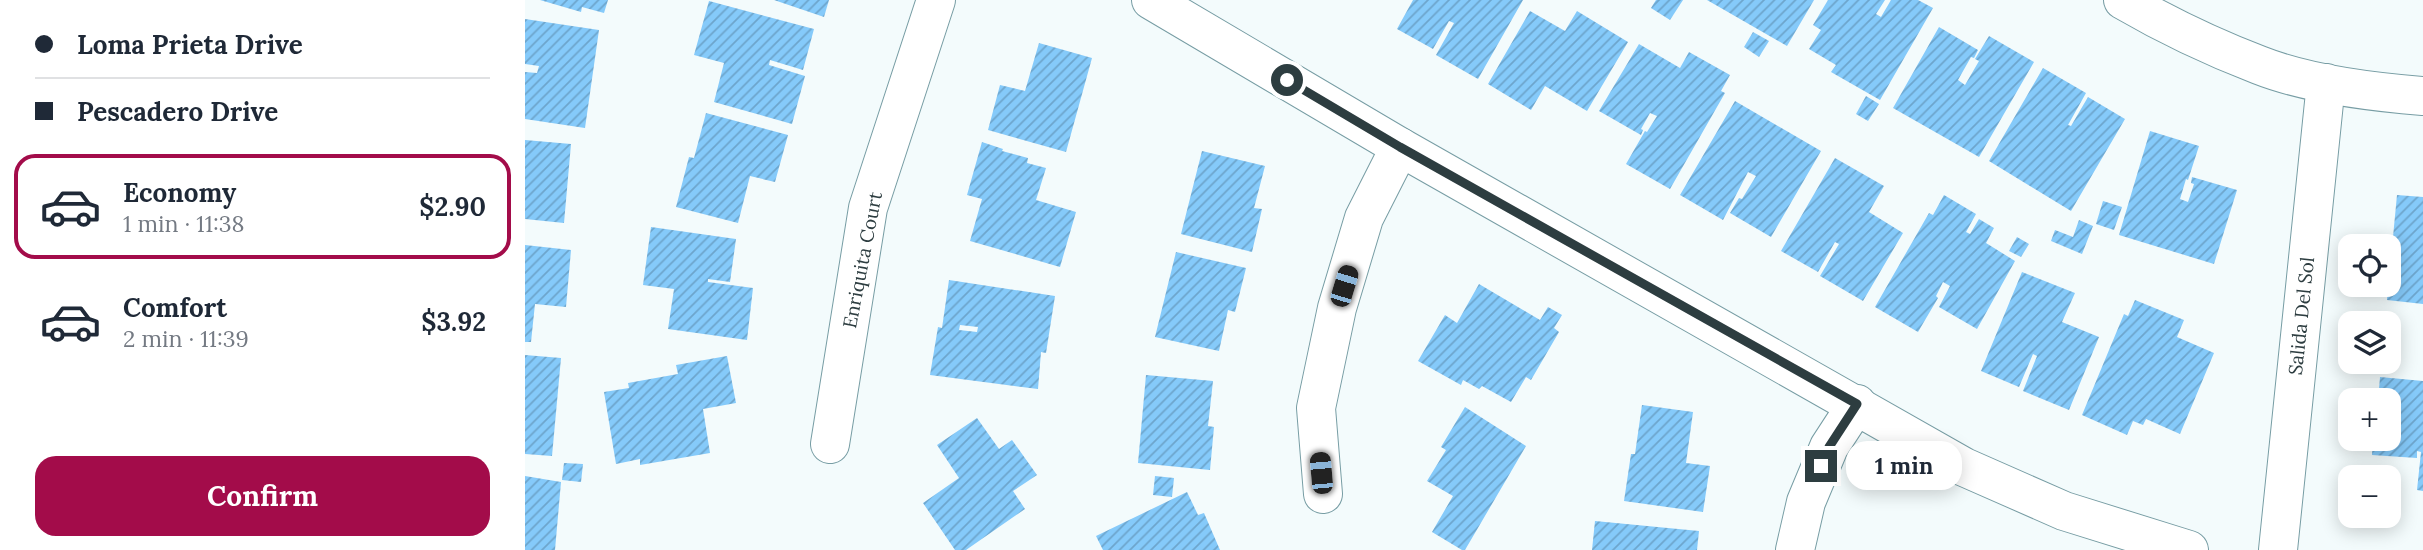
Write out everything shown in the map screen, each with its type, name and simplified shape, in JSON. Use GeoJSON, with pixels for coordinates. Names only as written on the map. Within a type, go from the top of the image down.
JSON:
{"type":"FeatureCollection","features":[{"type":"Feature","properties":{"kind":"street","name":"Enriquita Court"},"geometry":{"type":"LineString","coordinates":[[830,444],[868,208],[936,0]]}},
{"type":"Feature","properties":{"kind":"street"},"geometry":{"type":"LineString","coordinates":[[1151,0],[1400,147],[1964,467],[2052,505],[2189,550]]}},
{"type":"Feature","properties":{"kind":"street"},"geometry":{"type":"LineString","coordinates":[[2123,0],[2161,22],[2261,66],[2326,83],[2423,96]]}},
{"type":"Feature","properties":{"kind":"street","name":"Salida Del Sol"},"geometry":{"type":"LineString","coordinates":[[2278,550],[2326,83]]}},
{"type":"Feature","properties":{"kind":"street"},"geometry":{"type":"LineString","coordinates":[[1323,494],[1316,408],[1337,308],[1364,218],[1400,147]]}},
{"type":"Feature","properties":{"kind":"street"},"geometry":{"type":"LineString","coordinates":[[1795,550],[1806,502],[1829,447],[1857,404]]}},
{"type":"Feature","properties":{"kind":"building"},"geometry":{"type":"Polygon","coordinates":[[[540,0],[608,0],[604,13],[582,7],[581,12],[540,0]]]}},
{"type":"Feature","properties":{"kind":"building"},"geometry":{"type":"Polygon","coordinates":[[[774,0],[829,0],[824,17],[774,0]]]}},
{"type":"Feature","properties":{"kind":"building"},"geometry":{"type":"Polygon","coordinates":[[[1413,0],[1523,0],[1478,79],[1436,55],[1454,23],[1449,21],[1433,49],[1397,29],[1413,0]]]}},
{"type":"Feature","properties":{"kind":"building"},"geometry":{"type":"Polygon","coordinates":[[[1656,0],[1683,0],[1670,20],[1651,8],[1656,0]]]}},
{"type":"Feature","properties":{"kind":"building"},"geometry":{"type":"Polygon","coordinates":[[[1707,0],[1814,0],[1787,46],[1707,0]]]}},
{"type":"Feature","properties":{"kind":"building"},"geometry":{"type":"Polygon","coordinates":[[[1828,0],[1885,0],[1876,14],[1881,17],[1891,0],[1918,0],[1933,8],[1880,100],[1831,72],[1836,65],[1809,49],[1821,30],[1813,25],[1828,0]]]}},
{"type":"Feature","properties":{"kind":"building"},"geometry":{"type":"Polygon","coordinates":[[[709,1],[814,29],[803,70],[770,60],[769,65],[805,76],[792,124],[714,102],[724,63],[694,55],[709,1]]]}},
{"type":"Feature","properties":{"kind":"building"},"geometry":{"type":"Polygon","coordinates":[[[1530,11],[1565,31],[1577,11],[1628,42],[1587,111],[1545,86],[1531,110],[1488,84],[1530,11]]]}},
{"type":"Feature","properties":{"kind":"building"},"geometry":{"type":"Polygon","coordinates":[[[525,19],[599,30],[585,128],[525,119],[525,72],[537,73],[539,66],[525,64],[525,19]]]}},
{"type":"Feature","properties":{"kind":"building"},"geometry":{"type":"Polygon","coordinates":[[[1939,27],[1978,50],[1958,80],[1965,85],[1979,61],[1975,59],[1989,36],[2034,62],[1979,157],[1893,108],[1939,27]]]}},
{"type":"Feature","properties":{"kind":"building"},"geometry":{"type":"Polygon","coordinates":[[[1753,32],[1769,41],[1759,57],[1744,47],[1753,32]]]}},
{"type":"Feature","properties":{"kind":"building"},"geometry":{"type":"Polygon","coordinates":[[[1039,43],[1092,58],[1066,152],[988,130],[1000,85],[1025,91],[1039,43]]]}},
{"type":"Feature","properties":{"kind":"building"},"geometry":{"type":"Polygon","coordinates":[[[1639,44],[1680,68],[1689,52],[1730,75],[1721,91],[1725,93],[1670,189],[1626,164],[1657,116],[1650,113],[1641,129],[1641,135],[1599,111],[1639,44]]]}},
{"type":"Feature","properties":{"kind":"building"},"geometry":{"type":"Polygon","coordinates":[[[2043,68],[2086,93],[2068,125],[2071,126],[2088,97],[2125,119],[2071,211],[1989,161],[2043,68]]]}},
{"type":"Feature","properties":{"kind":"building"},"geometry":{"type":"Polygon","coordinates":[[[1866,96],[1879,104],[1868,121],[1856,114],[1866,96]]]}},
{"type":"Feature","properties":{"kind":"building"},"geometry":{"type":"Polygon","coordinates":[[[1735,101],[1821,151],[1771,237],[1730,213],[1756,176],[1748,172],[1723,220],[1680,195],[1735,101]]]}},
{"type":"Feature","properties":{"kind":"building"},"geometry":{"type":"Polygon","coordinates":[[[706,113],[788,135],[775,182],[750,176],[738,223],[676,207],[689,157],[694,158],[706,113]]]}},
{"type":"Feature","properties":{"kind":"building"},"geometry":{"type":"Polygon","coordinates":[[[2150,131],[2199,146],[2180,199],[2188,202],[2194,184],[2191,183],[2192,177],[2237,190],[2214,264],[2119,235],[2150,131]]]}},
{"type":"Feature","properties":{"kind":"building"},"geometry":{"type":"Polygon","coordinates":[[[525,140],[571,144],[564,223],[525,219],[525,140]]]}},
{"type":"Feature","properties":{"kind":"building"},"geometry":{"type":"Polygon","coordinates":[[[982,142],[1028,158],[1027,163],[1046,168],[1036,200],[1076,212],[1060,267],[970,241],[982,199],[967,195],[982,142]]]}},
{"type":"Feature","properties":{"kind":"building"},"geometry":{"type":"Polygon","coordinates":[[[1202,151],[1265,166],[1254,208],[1262,209],[1252,252],[1181,234],[1202,151]]]}},
{"type":"Feature","properties":{"kind":"building"},"geometry":{"type":"Polygon","coordinates":[[[1835,158],[1884,186],[1869,212],[1903,233],[1863,301],[1820,276],[1839,244],[1835,242],[1818,272],[1781,251],[1835,158]]]}},
{"type":"Feature","properties":{"kind":"building"},"geometry":{"type":"Polygon","coordinates":[[[1944,195],[1976,214],[1966,232],[1970,234],[1979,219],[1994,228],[1986,243],[2015,261],[1977,329],[1939,307],[1950,286],[1943,282],[1936,296],[1938,298],[1918,332],[1875,307],[1929,213],[1933,215],[1944,195]]]}},
{"type":"Feature","properties":{"kind":"building"},"geometry":{"type":"Polygon","coordinates":[[[2397,195],[2423,197],[2423,304],[2387,300],[2387,297],[2401,297],[2401,234],[2393,234],[2397,195]]]}},
{"type":"Feature","properties":{"kind":"building"},"geometry":{"type":"Polygon","coordinates":[[[2103,201],[2122,207],[2114,230],[2096,224],[2103,201]]]}},
{"type":"Feature","properties":{"kind":"building"},"geometry":{"type":"Polygon","coordinates":[[[2079,220],[2093,226],[2082,254],[2051,241],[2055,230],[2073,237],[2079,220]]]}},
{"type":"Feature","properties":{"kind":"building"},"geometry":{"type":"Polygon","coordinates":[[[651,227],[736,239],[730,282],[708,279],[708,282],[753,288],[747,340],[668,329],[674,289],[643,285],[651,227]]]}},
{"type":"Feature","properties":{"kind":"building"},"geometry":{"type":"Polygon","coordinates":[[[2017,237],[2029,244],[2021,257],[2009,251],[2017,237]]]}},
{"type":"Feature","properties":{"kind":"building"},"geometry":{"type":"Polygon","coordinates":[[[525,245],[571,250],[566,307],[535,304],[531,342],[525,342],[525,245]]]}},
{"type":"Feature","properties":{"kind":"building"},"geometry":{"type":"Polygon","coordinates":[[[1176,252],[1246,268],[1235,312],[1228,310],[1219,351],[1155,337],[1176,252]]]}},
{"type":"Feature","properties":{"kind":"building"},"geometry":{"type":"Polygon","coordinates":[[[2022,272],[2075,293],[2062,322],[2099,337],[2069,410],[2023,391],[2037,356],[2033,354],[2019,387],[1981,371],[2022,272]]]}},
{"type":"Feature","properties":{"kind":"building"},"geometry":{"type":"Polygon","coordinates":[[[949,280],[1055,296],[1046,353],[1041,352],[1038,389],[930,375],[938,327],[942,328],[949,280]],[[960,325],[959,330],[977,332],[978,327],[960,325]]]}},
{"type":"Feature","properties":{"kind":"building"},"geometry":{"type":"Polygon","coordinates":[[[1479,284],[1540,320],[1548,307],[1562,315],[1554,328],[1559,332],[1531,380],[1526,377],[1511,402],[1482,386],[1479,389],[1463,380],[1461,385],[1418,361],[1445,315],[1457,323],[1479,284]]]}},
{"type":"Feature","properties":{"kind":"building"},"geometry":{"type":"Polygon","coordinates":[[[2135,300],[2184,320],[2177,337],[2214,353],[2180,434],[2146,419],[2143,425],[2133,421],[2127,435],[2082,415],[2124,314],[2128,316],[2135,300]]]}},
{"type":"Feature","properties":{"kind":"building"},"geometry":{"type":"Polygon","coordinates":[[[525,355],[561,358],[552,456],[525,454],[525,355]]]}},
{"type":"Feature","properties":{"kind":"building"},"geometry":{"type":"Polygon","coordinates":[[[727,356],[736,403],[703,409],[710,453],[640,465],[640,459],[616,464],[604,392],[629,388],[628,383],[678,374],[676,365],[727,356]]]}},
{"type":"Feature","properties":{"kind":"building"},"geometry":{"type":"Polygon","coordinates":[[[1146,375],[1213,381],[1208,426],[1214,427],[1210,470],[1138,463],[1146,375]]]}},
{"type":"Feature","properties":{"kind":"building"},"geometry":{"type":"Polygon","coordinates":[[[2380,377],[2423,381],[2423,491],[2417,490],[2421,452],[2417,451],[2417,458],[2372,455],[2372,451],[2401,451],[2401,388],[2379,388],[2380,377]]]}},
{"type":"Feature","properties":{"kind":"building"},"geometry":{"type":"Polygon","coordinates":[[[1642,405],[1693,412],[1686,463],[1710,466],[1703,512],[1624,501],[1631,454],[1635,454],[1642,405]]]}},
{"type":"Feature","properties":{"kind":"building"},"geometry":{"type":"Polygon","coordinates":[[[1465,407],[1526,446],[1465,550],[1462,550],[1432,532],[1453,496],[1427,481],[1446,450],[1441,447],[1465,407]]]}},
{"type":"Feature","properties":{"kind":"building"},"geometry":{"type":"Polygon","coordinates":[[[977,418],[999,449],[1012,440],[1037,475],[1013,491],[1025,509],[966,550],[955,550],[923,503],[959,478],[937,445],[977,418]]]}},
{"type":"Feature","properties":{"kind":"building"},"geometry":{"type":"Polygon","coordinates":[[[564,463],[583,464],[581,482],[562,480],[564,463]]]}},
{"type":"Feature","properties":{"kind":"building"},"geometry":{"type":"Polygon","coordinates":[[[525,476],[561,482],[555,550],[525,550],[525,476]]]}},
{"type":"Feature","properties":{"kind":"building"},"geometry":{"type":"Polygon","coordinates":[[[1155,476],[1174,478],[1172,497],[1153,495],[1155,476]]]}},
{"type":"Feature","properties":{"kind":"building"},"geometry":{"type":"Polygon","coordinates":[[[1187,492],[1198,515],[1204,513],[1220,550],[1103,550],[1096,536],[1187,492]]]}},
{"type":"Feature","properties":{"kind":"building"},"geometry":{"type":"Polygon","coordinates":[[[1595,521],[1699,531],[1697,550],[1592,550],[1595,521]]]}},
{"type":"Feature","properties":{"kind":"route"},"geometry":{"type":"LineString","coordinates":[[1287,80],[1400,147],[1857,404],[1829,447],[1821,466]]}}]}
